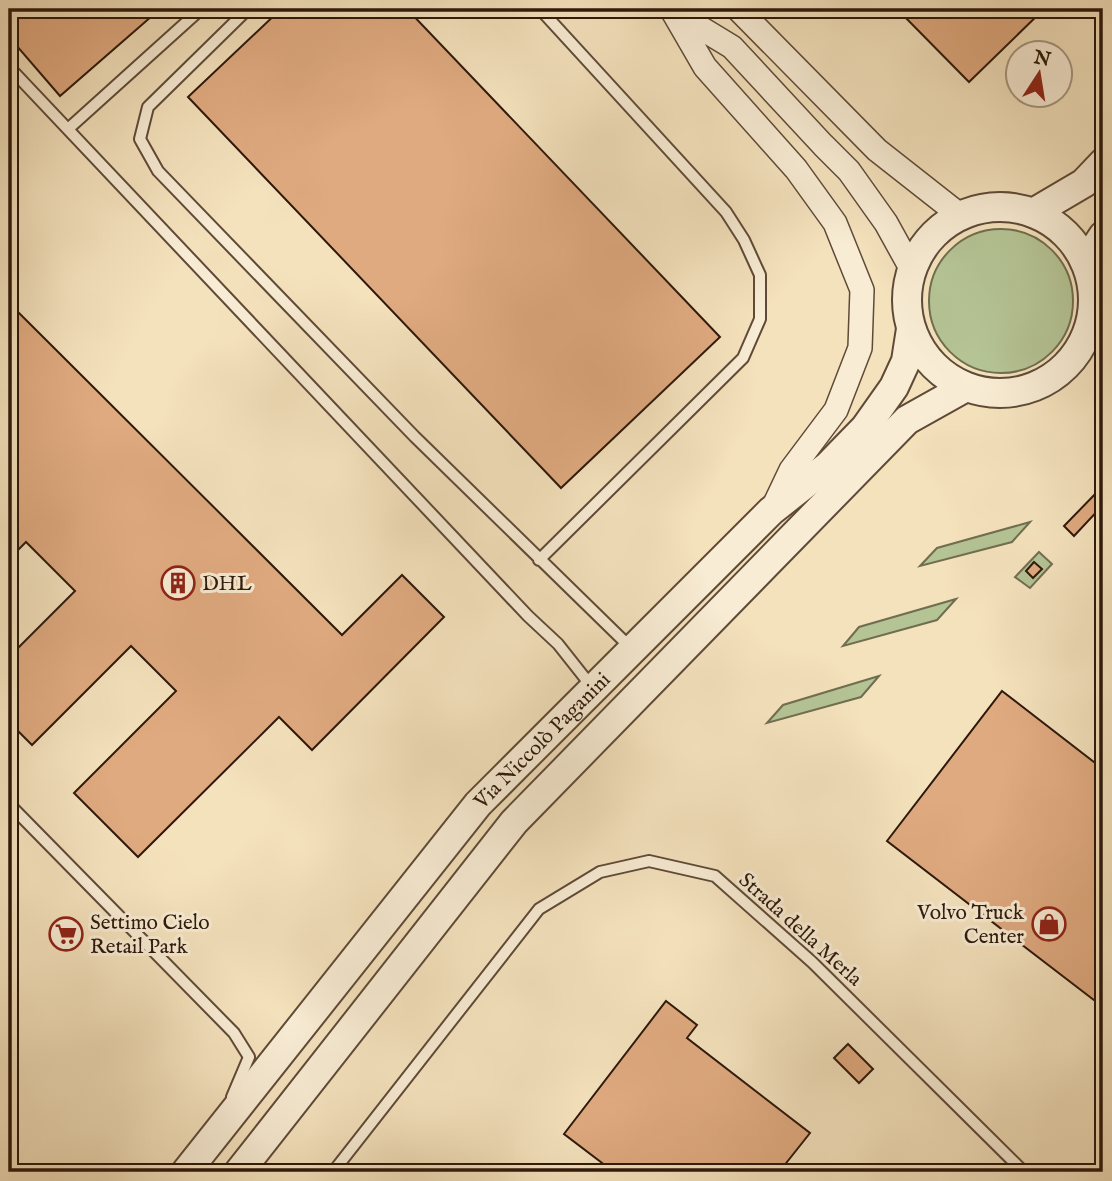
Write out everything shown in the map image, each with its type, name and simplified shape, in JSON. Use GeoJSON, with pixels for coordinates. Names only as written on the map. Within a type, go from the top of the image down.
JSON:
{"type":"FeatureCollection","features":[{"type":"Feature","properties":{"kind":"street"},"geometry":{"type":"LineString","coordinates":[[671,9],[732,47],[849,171],[886,223],[912,270]]}},
{"type":"Feature","properties":{"kind":"street"},"geometry":{"type":"LineString","coordinates":[[671,9],[705,67],[796,169],[835,223],[862,290],[860,348],[835,410],[791,470],[771,511]]}},
{"type":"Feature","properties":{"kind":"street"},"geometry":{"type":"LineString","coordinates":[[738,9],[877,150],[961,216]]}},
{"type":"Feature","properties":{"kind":"street"},"geometry":{"type":"LineString","coordinates":[[1033,213],[1084,183],[1103,163]]}},
{"type":"Feature","properties":{"kind":"street"},"geometry":{"type":"LineString","coordinates":[[997,208],[1033,213],[1055,225],[1073,241],[1086,262],[1094,293],[1091,324],[1078,353],[1056,376],[1028,390],[997,394],[966,387],[942,374],[923,353],[911,329],[906,299],[912,270],[923,248],[940,229],[961,216],[997,208]]}},
{"type":"Feature","properties":{"kind":"street"},"geometry":{"type":"LineString","coordinates":[[1086,262],[1103,236]]}},
{"type":"Feature","properties":{"kind":"street","name":"Via Niccolò Paganini"},"geometry":{"type":"LineString","coordinates":[[187,1172],[478,804],[771,511],[828,466],[865,428],[894,387],[906,361],[911,329]]}},
{"type":"Feature","properties":{"kind":"street","name":"Via Niccolò Paganini"},"geometry":{"type":"LineString","coordinates":[[239,1172],[513,822],[907,420],[966,387]]}},
{"type":"Feature","properties":{"kind":"lane"},"geometry":{"type":"LineString","coordinates":[[68,129],[201,9]]}},
{"type":"Feature","properties":{"kind":"lane"},"geometry":{"type":"LineString","coordinates":[[248,9],[148,107],[140,139],[158,171],[415,437],[633,650]]}},
{"type":"Feature","properties":{"kind":"lane"},"geometry":{"type":"LineString","coordinates":[[539,559],[743,358],[760,319],[760,275],[744,240],[726,212],[540,9]]}},
{"type":"Feature","properties":{"kind":"lane"},"geometry":{"type":"LineString","coordinates":[[9,67],[528,616],[558,644],[594,689]]}},
{"type":"Feature","properties":{"kind":"lane"},"geometry":{"type":"LineString","coordinates":[[9,804],[234,1033],[249,1057],[215,1136]]}},
{"type":"Feature","properties":{"kind":"lane","name":"Strada della Merla"},"geometry":{"type":"LineString","coordinates":[[332,1172],[539,909],[600,872],[649,861],[715,876],[812,962],[1024,1172]]}},
{"type":"Feature","properties":{"kind":"green space"},"geometry":{"type":"Polygon","coordinates":[[[1001,229],[1028,235],[1052,250],[1067,274],[1073,301],[1067,328],[1052,352],[1028,367],[1001,373],[974,367],[950,352],[935,328],[929,301],[935,274],[950,250],[974,235],[1001,229]]]}},
{"type":"Feature","properties":{"kind":"green space"},"geometry":{"type":"Polygon","coordinates":[[[1030,522],[1012,542],[920,566],[937,548],[1030,522]]]}},
{"type":"Feature","properties":{"kind":"green space"},"geometry":{"type":"Polygon","coordinates":[[[1039,552],[1052,564],[1030,588],[1015,577],[1039,552]]]}},
{"type":"Feature","properties":{"kind":"green space"},"geometry":{"type":"Polygon","coordinates":[[[956,599],[937,620],[843,646],[859,627],[956,599]]]}},
{"type":"Feature","properties":{"kind":"green space"},"geometry":{"type":"Polygon","coordinates":[[[879,676],[861,697],[767,723],[783,705],[879,676]]]}},
{"type":"Feature","properties":{"kind":"building"},"geometry":{"type":"Polygon","coordinates":[[[16,9],[160,9],[60,96],[9,37],[9,15],[16,9]]]}},
{"type":"Feature","properties":{"kind":"building"},"geometry":{"type":"Polygon","coordinates":[[[281,9],[407,9],[720,337],[561,488],[188,97],[281,9]]]}},
{"type":"Feature","properties":{"kind":"building"},"geometry":{"type":"Polygon","coordinates":[[[897,9],[1044,9],[1014,38],[1004,38],[1004,48],[969,82],[897,9]]]}},
{"type":"Feature","properties":{"kind":"building","name":"DHL"},"geometry":{"type":"Polygon","coordinates":[[[9,303],[342,635],[402,575],[444,617],[312,750],[279,717],[138,857],[74,793],[176,691],[131,646],[32,745],[9,722],[9,657],[75,591],[26,542],[9,559],[9,303]]]}},
{"type":"Feature","properties":{"kind":"building"},"geometry":{"type":"Polygon","coordinates":[[[1102,487],[1103,505],[1074,536],[1064,526],[1102,487]]]}},
{"type":"Feature","properties":{"kind":"building"},"geometry":{"type":"Polygon","coordinates":[[[1034,562],[1042,569],[1033,578],[1026,571],[1034,562]]]}},
{"type":"Feature","properties":{"kind":"building","name":"Volvo Truck Center"},"geometry":{"type":"Polygon","coordinates":[[[1002,691],[1103,769],[1103,1007],[887,841],[1002,691]]]}},
{"type":"Feature","properties":{"kind":"building"},"geometry":{"type":"Polygon","coordinates":[[[666,1001],[697,1025],[687,1038],[810,1133],[779,1172],[614,1172],[564,1134],[666,1001]]]}},
{"type":"Feature","properties":{"kind":"building"},"geometry":{"type":"Polygon","coordinates":[[[848,1044],[873,1069],[859,1083],[834,1058],[848,1044]]]}},
{"type":"Feature","properties":{"kind":"place","name":"DHL"},"geometry":{"type":"Point","coordinates":[178,583]}},
{"type":"Feature","properties":{"kind":"place","name":"Volvo Truck Center"},"geometry":{"type":"Point","coordinates":[1049,924]}},
{"type":"Feature","properties":{"kind":"place","name":"Settimo Cielo Retail Park"},"geometry":{"type":"Point","coordinates":[66,934]}}]}
